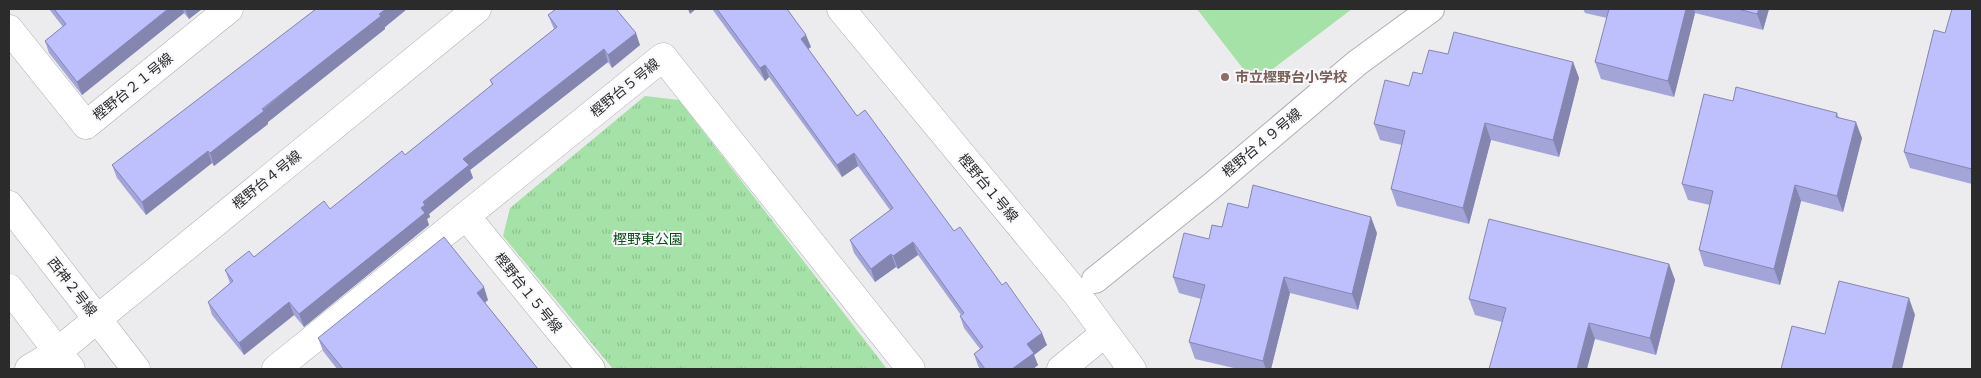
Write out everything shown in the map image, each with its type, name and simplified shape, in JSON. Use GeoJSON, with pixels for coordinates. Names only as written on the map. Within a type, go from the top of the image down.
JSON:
{"type":"FeatureCollection","features":[{"type":"Feature","properties":{"kind":"street","name":"樫野台２１号線"},"geometry":{"type":"LineString","coordinates":[[9,29],[86,125],[229,9]]}},
{"type":"Feature","properties":{"kind":"street","name":"樫野台４号線"},"geometry":{"type":"LineString","coordinates":[[29,369],[64,360],[97,320],[477,9]]}},
{"type":"Feature","properties":{"kind":"street","name":"樫野台１号線"},"geometry":{"type":"LineString","coordinates":[[841,9],[1076,294],[1132,369]]}},
{"type":"Feature","properties":{"kind":"street","name":"樫野台４９号線"},"geometry":{"type":"LineString","coordinates":[[1095,280],[1213,185],[1357,63],[1430,9]]}},
{"type":"Feature","properties":{"kind":"street","name":"樫野台５号線"},"geometry":{"type":"LineString","coordinates":[[276,369],[663,57],[910,369]]}},
{"type":"Feature","properties":{"kind":"street","name":"西神２号線"},"geometry":{"type":"LineString","coordinates":[[9,205],[136,369]]}},
{"type":"Feature","properties":{"kind":"street","name":"樫野台１５号線"},"geometry":{"type":"LineString","coordinates":[[466,216],[591,369]]}},
{"type":"Feature","properties":{"kind":"street"},"geometry":{"type":"LineString","coordinates":[[9,288],[64,360]]}},
{"type":"Feature","properties":{"kind":"street"},"geometry":{"type":"LineString","coordinates":[[1061,369],[1104,334]]}},
{"type":"Feature","properties":{"kind":"green space"},"geometry":{"type":"Polygon","coordinates":[[[1197,9],[1352,9],[1254,83],[1197,9]]]}},
{"type":"Feature","properties":{"kind":"green space","name":"樫野東公園"},"geometry":{"type":"Polygon","coordinates":[[[645,96],[679,100],[887,369],[613,369],[503,236],[510,208],[645,96]]]}},
{"type":"Feature","properties":{"kind":"building"},"geometry":{"type":"Polygon","coordinates":[[[54,9],[168,9],[77,82],[45,41],[66,24],[54,9]]]}},
{"type":"Feature","properties":{"kind":"building"},"geometry":{"type":"Polygon","coordinates":[[[316,9],[386,9],[379,14],[381,16],[262,109],[264,111],[142,202],[112,165],[316,9]]]}},
{"type":"Feature","properties":{"kind":"building"},"geometry":{"type":"Polygon","coordinates":[[[556,9],[616,9],[636,33],[608,55],[604,49],[463,159],[469,165],[423,202],[425,205],[421,208],[425,213],[299,314],[289,302],[239,343],[208,302],[233,281],[225,270],[249,251],[254,257],[324,201],[330,209],[402,151],[405,155],[493,84],[490,80],[557,27],[548,15],[556,9]]]}},
{"type":"Feature","properties":{"kind":"building"},"geometry":{"type":"Polygon","coordinates":[[[717,9],[787,9],[806,35],[801,39],[857,116],[865,110],[954,231],[960,227],[1002,285],[1006,282],[1042,333],[1027,344],[1034,353],[1012,369],[985,369],[974,354],[983,347],[960,316],[964,313],[913,242],[893,256],[891,254],[871,269],[850,240],[893,208],[854,153],[837,165],[765,65],[760,68],[717,9]]]}},
{"type":"Feature","properties":{"kind":"building"},"geometry":{"type":"Polygon","coordinates":[[[1609,9],[1686,9],[1668,81],[1595,62],[1609,9]]]}},
{"type":"Feature","properties":{"kind":"building"},"geometry":{"type":"Polygon","coordinates":[[[1738,9],[1759,9],[1757,14],[1738,9]]]}},
{"type":"Feature","properties":{"kind":"building"},"geometry":{"type":"Polygon","coordinates":[[[1952,9],[1972,9],[1972,169],[1904,152],[1934,30],[1945,33],[1952,9]]]}},
{"type":"Feature","properties":{"kind":"building"},"geometry":{"type":"Polygon","coordinates":[[[1454,32],[1573,62],[1553,140],[1485,123],[1463,208],[1391,189],[1405,131],[1374,124],[1385,80],[1409,86],[1413,72],[1422,74],[1429,50],[1448,54],[1454,32]]]}},
{"type":"Feature","properties":{"kind":"building"},"geometry":{"type":"Polygon","coordinates":[[[1736,87],[1837,113],[1836,117],[1856,122],[1837,196],[1795,185],[1774,269],[1699,250],[1713,191],[1682,184],[1704,94],[1733,101],[1736,87]]]}},
{"type":"Feature","properties":{"kind":"building"},"geometry":{"type":"Polygon","coordinates":[[[1253,185],[1371,217],[1352,294],[1284,277],[1263,361],[1189,342],[1205,285],[1173,277],[1184,233],[1209,239],[1212,225],[1222,227],[1228,203],[1248,208],[1253,185]]]}},
{"type":"Feature","properties":{"kind":"building"},"geometry":{"type":"Polygon","coordinates":[[[1489,219],[1669,264],[1650,338],[1589,323],[1577,369],[1489,369],[1506,308],[1469,299],[1489,219]]]}},
{"type":"Feature","properties":{"kind":"building"},"geometry":{"type":"Polygon","coordinates":[[[444,237],[484,287],[477,293],[538,369],[343,369],[318,338],[444,237]]]}},
{"type":"Feature","properties":{"kind":"building"},"geometry":{"type":"Polygon","coordinates":[[[1839,281],[1909,298],[1892,369],[1781,369],[1792,326],[1825,334],[1839,281]]]}},
{"type":"Feature","properties":{"kind":"place","name":"市立樫野台小学校"},"geometry":{"type":"Point","coordinates":[1225,77]}}]}
